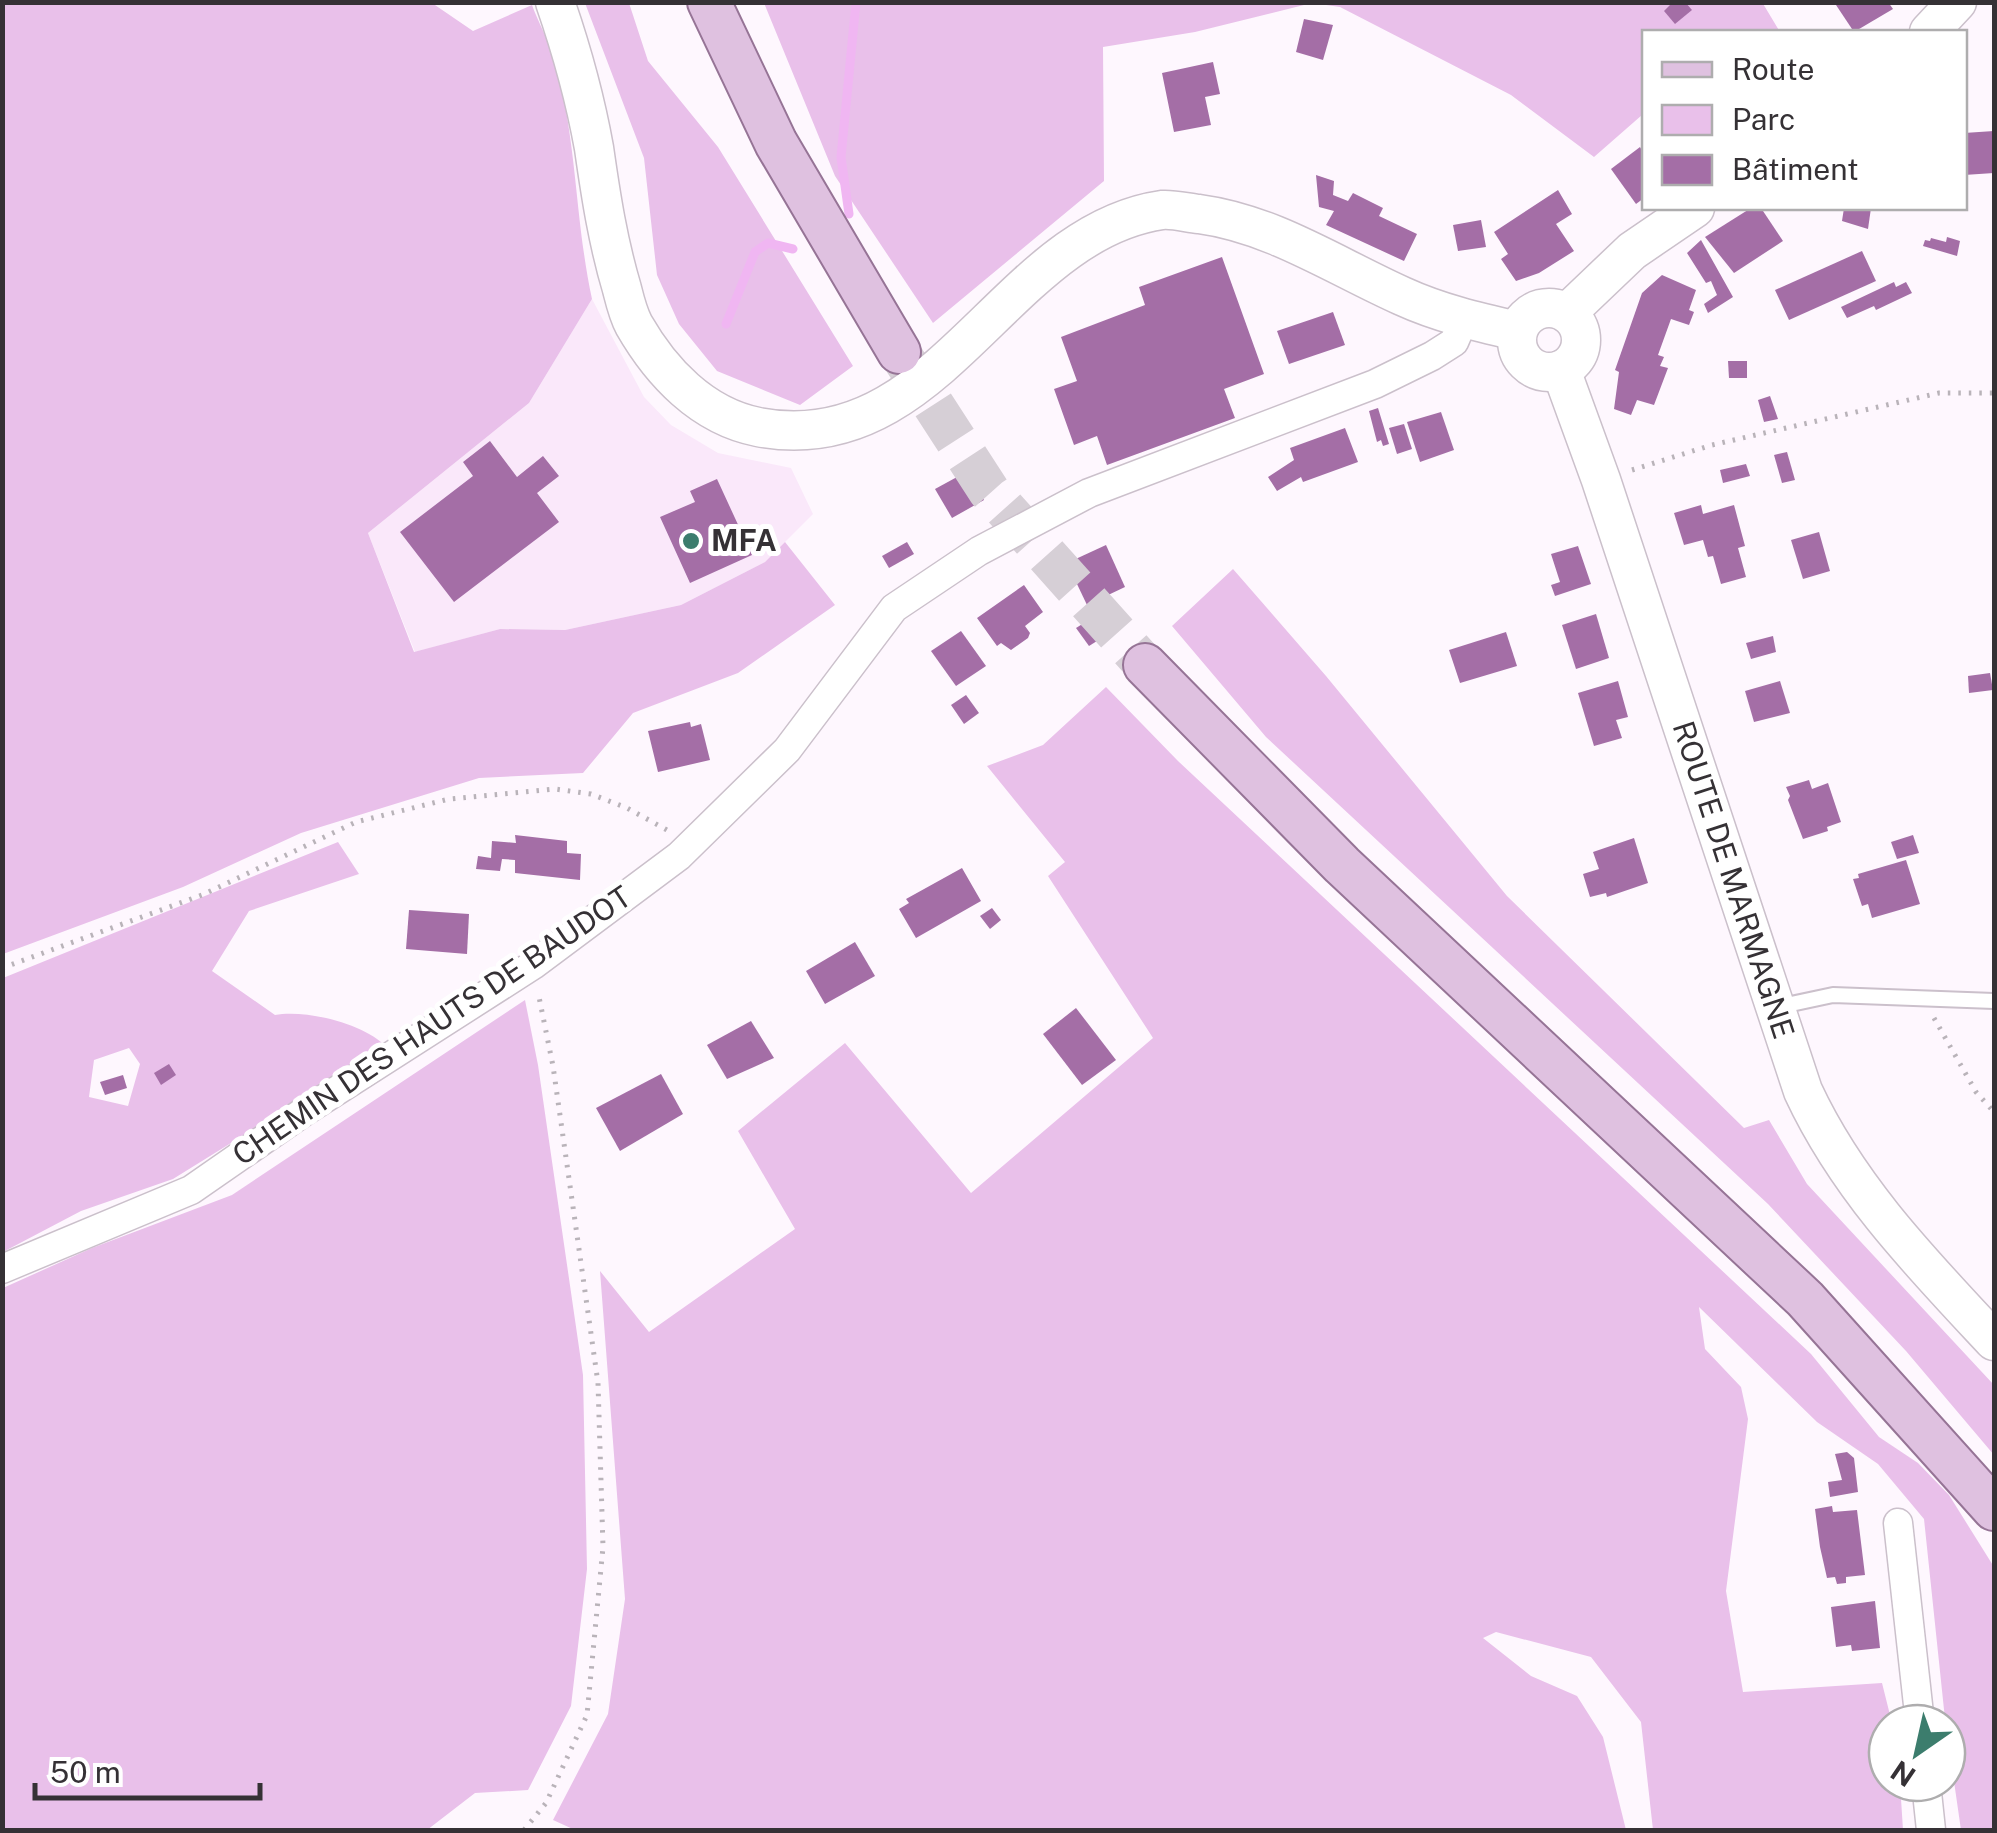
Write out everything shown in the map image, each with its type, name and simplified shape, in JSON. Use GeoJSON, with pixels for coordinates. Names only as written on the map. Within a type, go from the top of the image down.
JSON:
{"type":"FeatureCollection","features":[{"type":"Feature","properties":{"kind":"main road"},"geometry":{"type":"LineString","coordinates":[[555,2],[576,61],[607,241],[632,322],[680,389],[738,423],[785,432],[842,426],[891,402],[938,368],[1074,247],[1112,223],[1165,210],[1218,217],[1268,231],[1404,297],[1518,331]]}},
{"type":"Feature","properties":{"kind":"main road"},"geometry":{"type":"LineString","coordinates":[[709,2],[776,143],[898,352]]}},
{"type":"Feature","properties":{"kind":"main road"},"geometry":{"type":"LineString","coordinates":[[1931,30],[1957,2]]}},
{"type":"Feature","properties":{"kind":"main road"},"geometry":{"type":"LineString","coordinates":[[1566,313],[1632,252],[1692,210]]}},
{"type":"Feature","properties":{"kind":"main road"},"geometry":{"type":"LineString","coordinates":[[1547,307],[1566,313],[1579,328],[1580,348],[1576,357],[1561,370],[1531,367],[1518,351],[1518,331],[1528,314],[1547,307]]}},
{"type":"Feature","properties":{"kind":"main road","name":"ROUTE DE MARMAGNE"},"geometry":{"type":"LineString","coordinates":[[1561,370],[1602,480],[1803,1090],[1824,1135],[1867,1199],[1994,1342]]}},
{"type":"Feature","properties":{"kind":"main road"},"geometry":{"type":"LineString","coordinates":[[1145,665],[1342,865],[1805,1300],[1994,1510]]}},
{"type":"Feature","properties":{"kind":"street","name":"CHEMIN DES HAUTS DE BAUDOT"},"geometry":{"type":"LineString","coordinates":[[2,1268],[192,1190],[302,1113],[533,965],[691,844],[787,750],[894,608],[980,551],[1088,493],[1375,384],[1454,342],[1464,318]]}},
{"type":"Feature","properties":{"kind":"street"},"geometry":{"type":"LineString","coordinates":[[1898,1524],[1918,1703]]}},
{"type":"Feature","properties":{"kind":"street"},"geometry":{"type":"LineString","coordinates":[[1928,1803],[1931,1830]]}},
{"type":"Feature","properties":{"kind":"lane"},"geometry":{"type":"LineString","coordinates":[[1774,1008],[1832,995],[1994,1001]]}},
{"type":"Feature","properties":{"kind":"path"},"geometry":{"type":"LineString","coordinates":[[1602,480],[1712,445],[1938,393],[1994,393]]}},
{"type":"Feature","properties":{"kind":"path"},"geometry":{"type":"LineString","coordinates":[[2,968],[202,895],[356,822],[449,799],[555,789],[591,794],[627,808],[691,844]]}},
{"type":"Feature","properties":{"kind":"path"},"geometry":{"type":"LineString","coordinates":[[524,1830],[546,1802],[587,1715],[603,1547],[598,1383],[553,1066],[533,965]]}},
{"type":"Feature","properties":{"kind":"path"},"geometry":{"type":"LineString","coordinates":[[1923,999],[1976,1092],[1994,1112]]}},
{"type":"Feature","properties":{"kind":"shaded area"},"geometry":{"type":"Polygon","coordinates":[[[592,299],[644,397],[671,425],[718,453],[791,468],[813,514],[765,562],[681,605],[565,630],[500,629],[415,652],[368,533],[529,403],[592,299]]]}},
{"type":"Feature","properties":{"kind":"green space"},"geometry":{"type":"Polygon","coordinates":[[[1762,2],[1779,30],[1642,30],[1642,115],[1594,157],[1511,95],[1340,7],[1312,3],[1195,32],[1103,47],[1104,181],[933,323],[835,176],[764,3],[1762,2]]]}},
{"type":"Feature","properties":{"kind":"green space"},"geometry":{"type":"Polygon","coordinates":[[[2,3],[432,3],[473,31],[532,5],[553,55],[562,91],[592,299],[529,403],[368,533],[414,652],[500,629],[565,630],[681,605],[765,562],[785,542],[835,605],[738,673],[633,713],[583,773],[479,778],[301,833],[183,887],[3,954],[2,3]]]}},
{"type":"Feature","properties":{"kind":"green space"},"geometry":{"type":"Polygon","coordinates":[[[585,3],[629,3],[648,61],[718,147],[853,366],[800,405],[717,371],[679,324],[657,275],[644,158],[585,3]]]}},
{"type":"Feature","properties":{"kind":"green space"},"geometry":{"type":"Polygon","coordinates":[[[1233,569],[1507,896],[1744,1128],[1769,1120],[1807,1184],[1994,1385],[1994,1455],[1906,1351],[1768,1204],[1266,737],[1172,626],[1233,569]]]}},
{"type":"Feature","properties":{"kind":"green space"},"geometry":{"type":"Polygon","coordinates":[[[1106,687],[1178,761],[1811,1354],[1879,1437],[1918,1463],[1949,1495],[1994,1567],[1994,1830],[1961,1830],[1957,1803],[1967,1803],[1967,1703],[1943,1703],[1924,1519],[1878,1464],[1817,1422],[1699,1307],[1705,1349],[1741,1387],[1748,1419],[1726,1591],[1743,1692],[1882,1683],[1887,1703],[1867,1703],[1867,1803],[1901,1803],[1903,1830],[1653,1830],[1641,1722],[1591,1657],[1496,1632],[1483,1638],[1531,1676],[1577,1696],[1603,1737],[1626,1830],[575,1830],[553,1820],[608,1714],[625,1599],[600,1271],[649,1332],[795,1229],[738,1131],[845,1043],[971,1193],[1153,1038],[1048,876],[1065,862],[987,766],[1043,745],[1106,687]]]}},
{"type":"Feature","properties":{"kind":"green space"},"geometry":{"type":"Polygon","coordinates":[[[338,842],[359,874],[249,911],[212,971],[275,1015],[302,1014],[334,1020],[364,1031],[386,1047],[173,1179],[81,1211],[3,1252],[3,978],[338,842]],[[129,1048],[94,1060],[89,1097],[128,1106],[140,1064],[129,1048]]]}},
{"type":"Feature","properties":{"kind":"green space"},"geometry":{"type":"Polygon","coordinates":[[[525,1000],[583,1375],[587,1569],[571,1706],[528,1790],[475,1793],[427,1830],[3,1830],[3,1288],[92,1248],[232,1195],[525,1000]]]}},
{"type":"Feature","properties":{"kind":"building"},"geometry":{"type":"Polygon","coordinates":[[[1673,2],[1685,2],[1692,10],[1675,24],[1664,11],[1673,2]]]}},
{"type":"Feature","properties":{"kind":"building"},"geometry":{"type":"Polygon","coordinates":[[[1834,2],[1888,2],[1893,9],[1857,30],[1853,30],[1834,2]]]}},
{"type":"Feature","properties":{"kind":"building"},"geometry":{"type":"Polygon","coordinates":[[[1304,19],[1333,25],[1323,60],[1296,52],[1304,19]]]}},
{"type":"Feature","properties":{"kind":"building"},"geometry":{"type":"Polygon","coordinates":[[[1213,62],[1220,94],[1205,97],[1211,125],[1174,132],[1162,73],[1213,62]]]}},
{"type":"Feature","properties":{"kind":"building"},"geometry":{"type":"Polygon","coordinates":[[[1994,131],[1994,173],[1967,175],[1967,133],[1994,131]]]}},
{"type":"Feature","properties":{"kind":"building"},"geometry":{"type":"Polygon","coordinates":[[[1640,147],[1642,200],[1636,204],[1611,169],[1640,147]]]}},
{"type":"Feature","properties":{"kind":"building"},"geometry":{"type":"Polygon","coordinates":[[[1316,175],[1334,181],[1333,195],[1348,201],[1353,193],[1383,208],[1379,216],[1417,234],[1404,261],[1326,225],[1334,211],[1319,207],[1316,175]]]}},
{"type":"Feature","properties":{"kind":"building"},"geometry":{"type":"Polygon","coordinates":[[[1558,190],[1572,214],[1556,224],[1574,251],[1539,273],[1516,281],[1501,259],[1508,254],[1494,232],[1558,190]]]}},
{"type":"Feature","properties":{"kind":"building"},"geometry":{"type":"Polygon","coordinates":[[[1748,210],[1762,210],[1783,241],[1734,273],[1705,237],[1748,210]]]}},
{"type":"Feature","properties":{"kind":"building"},"geometry":{"type":"Polygon","coordinates":[[[1844,210],[1871,210],[1868,229],[1842,221],[1844,210]]]}},
{"type":"Feature","properties":{"kind":"building"},"geometry":{"type":"Polygon","coordinates":[[[1481,220],[1486,247],[1458,251],[1453,225],[1481,220]]]}},
{"type":"Feature","properties":{"kind":"building"},"geometry":{"type":"Polygon","coordinates":[[[1947,237],[1960,241],[1957,256],[1923,246],[1925,240],[1946,242],[1947,237]]]}},
{"type":"Feature","properties":{"kind":"building"},"geometry":{"type":"Polygon","coordinates":[[[1701,240],[1733,297],[1708,313],[1704,304],[1717,295],[1711,281],[1706,283],[1687,253],[1701,240]]]}},
{"type":"Feature","properties":{"kind":"building"},"geometry":{"type":"Polygon","coordinates":[[[1862,251],[1876,281],[1789,320],[1775,290],[1862,251]]]}},
{"type":"Feature","properties":{"kind":"building"},"geometry":{"type":"Polygon","coordinates":[[[1222,257],[1264,374],[1224,389],[1235,418],[1107,465],[1097,436],[1074,445],[1054,389],[1077,381],[1061,337],[1145,305],[1139,287],[1222,257]]]}},
{"type":"Feature","properties":{"kind":"building"},"geometry":{"type":"Polygon","coordinates":[[[1662,275],[1696,290],[1689,310],[1694,312],[1689,325],[1671,319],[1658,355],[1664,357],[1660,366],[1668,368],[1654,405],[1637,400],[1631,415],[1614,409],[1619,372],[1615,370],[1642,293],[1662,275]]]}},
{"type":"Feature","properties":{"kind":"building"},"geometry":{"type":"Polygon","coordinates":[[[1894,282],[1896,287],[1906,282],[1912,293],[1847,318],[1841,307],[1894,282]]]}},
{"type":"Feature","properties":{"kind":"building"},"geometry":{"type":"Polygon","coordinates":[[[1333,312],[1345,345],[1289,364],[1277,331],[1333,312]]]}},
{"type":"Feature","properties":{"kind":"building"},"geometry":{"type":"Polygon","coordinates":[[[1728,361],[1747,361],[1747,378],[1729,378],[1728,361]]]}},
{"type":"Feature","properties":{"kind":"building"},"geometry":{"type":"Polygon","coordinates":[[[1770,396],[1778,419],[1764,422],[1758,400],[1770,396]]]}},
{"type":"Feature","properties":{"kind":"building"},"geometry":{"type":"Polygon","coordinates":[[[1378,408],[1389,444],[1383,446],[1381,440],[1377,442],[1369,411],[1378,408]]]}},
{"type":"Feature","properties":{"kind":"building"},"geometry":{"type":"Polygon","coordinates":[[[1441,412],[1454,450],[1420,462],[1407,422],[1441,412]]]}},
{"type":"Feature","properties":{"kind":"building"},"geometry":{"type":"Polygon","coordinates":[[[1404,424],[1412,449],[1397,454],[1389,428],[1404,424]]]}},
{"type":"Feature","properties":{"kind":"building"},"geometry":{"type":"Polygon","coordinates":[[[1345,428],[1358,462],[1303,482],[1301,477],[1277,491],[1268,477],[1294,460],[1290,448],[1345,428]]]}},
{"type":"Feature","properties":{"kind":"building"},"geometry":{"type":"Polygon","coordinates":[[[490,441],[517,477],[543,456],[559,476],[537,493],[559,522],[454,602],[400,532],[473,476],[463,462],[490,441]]]}},
{"type":"Feature","properties":{"kind":"building"},"geometry":{"type":"Polygon","coordinates":[[[1787,452],[1795,480],[1782,483],[1774,455],[1787,452]]]}},
{"type":"Feature","properties":{"kind":"building"},"geometry":{"type":"Polygon","coordinates":[[[1746,464],[1750,476],[1723,483],[1720,470],[1746,464]]]}},
{"type":"Feature","properties":{"kind":"building"},"geometry":{"type":"Polygon","coordinates":[[[968,471],[984,500],[952,518],[935,489],[968,471]]]}},
{"type":"Feature","properties":{"kind":"building"},"geometry":{"type":"Polygon","coordinates":[[[717,479],[752,555],[690,583],[660,517],[695,502],[690,491],[717,479]]]}},
{"type":"Feature","properties":{"kind":"building"},"geometry":{"type":"Polygon","coordinates":[[[1701,505],[1703,514],[1734,505],[1745,546],[1738,548],[1746,577],[1721,584],[1713,556],[1708,557],[1703,540],[1684,545],[1674,513],[1701,505]]]}},
{"type":"Feature","properties":{"kind":"building"},"geometry":{"type":"Polygon","coordinates":[[[1819,532],[1830,571],[1803,579],[1791,540],[1819,532]]]}},
{"type":"Feature","properties":{"kind":"building"},"geometry":{"type":"Polygon","coordinates":[[[907,542],[914,554],[889,568],[882,556],[907,542]]]}},
{"type":"Feature","properties":{"kind":"building"},"geometry":{"type":"Polygon","coordinates":[[[1106,545],[1125,587],[1087,605],[1067,563],[1106,545]]]}},
{"type":"Feature","properties":{"kind":"building"},"geometry":{"type":"Polygon","coordinates":[[[1578,546],[1591,584],[1555,596],[1551,585],[1560,582],[1551,554],[1578,546]]]}},
{"type":"Feature","properties":{"kind":"building"},"geometry":{"type":"Polygon","coordinates":[[[1024,585],[1043,612],[1025,626],[1030,633],[1028,638],[1011,650],[1001,643],[997,646],[977,618],[1024,585]]]}},
{"type":"Feature","properties":{"kind":"building"},"geometry":{"type":"Polygon","coordinates":[[[1596,614],[1609,658],[1576,669],[1562,625],[1596,614]]]}},
{"type":"Feature","properties":{"kind":"building"},"geometry":{"type":"Polygon","coordinates":[[[1092,618],[1105,636],[1089,646],[1076,628],[1092,618]]]}},
{"type":"Feature","properties":{"kind":"building"},"geometry":{"type":"Polygon","coordinates":[[[961,631],[986,666],[956,686],[931,651],[961,631]]]}},
{"type":"Feature","properties":{"kind":"building"},"geometry":{"type":"Polygon","coordinates":[[[1506,632],[1517,666],[1460,683],[1449,650],[1506,632]]]}},
{"type":"Feature","properties":{"kind":"building"},"geometry":{"type":"Polygon","coordinates":[[[1773,636],[1776,652],[1751,659],[1746,643],[1773,636]]]}},
{"type":"Feature","properties":{"kind":"building"},"geometry":{"type":"Polygon","coordinates":[[[1990,673],[1993,690],[1969,693],[1968,676],[1990,673]]]}},
{"type":"Feature","properties":{"kind":"building"},"geometry":{"type":"Polygon","coordinates":[[[1618,681],[1628,717],[1616,720],[1622,738],[1594,746],[1578,693],[1618,681]]]}},
{"type":"Feature","properties":{"kind":"building"},"geometry":{"type":"Polygon","coordinates":[[[1780,681],[1790,713],[1754,722],[1745,691],[1780,681]]]}},
{"type":"Feature","properties":{"kind":"building"},"geometry":{"type":"Polygon","coordinates":[[[966,695],[979,713],[964,724],[951,705],[966,695]]]}},
{"type":"Feature","properties":{"kind":"building"},"geometry":{"type":"Polygon","coordinates":[[[690,722],[691,727],[701,724],[710,760],[658,772],[648,731],[690,722]]]}},
{"type":"Feature","properties":{"kind":"building"},"geometry":{"type":"Polygon","coordinates":[[[1809,780],[1812,789],[1828,783],[1841,822],[1803,839],[1786,787],[1809,780]]]}},
{"type":"Feature","properties":{"kind":"building"},"geometry":{"type":"Polygon","coordinates":[[[515,835],[567,841],[567,853],[581,854],[580,880],[515,873],[515,860],[502,859],[500,871],[476,869],[478,856],[491,858],[492,841],[516,843],[515,835]]]}},
{"type":"Feature","properties":{"kind":"building"},"geometry":{"type":"Polygon","coordinates":[[[1913,835],[1919,853],[1897,859],[1891,842],[1913,835]]]}},
{"type":"Feature","properties":{"kind":"building"},"geometry":{"type":"Polygon","coordinates":[[[1634,838],[1648,883],[1607,897],[1606,893],[1590,897],[1583,874],[1599,869],[1593,852],[1634,838]]]}},
{"type":"Feature","properties":{"kind":"building"},"geometry":{"type":"Polygon","coordinates":[[[1906,860],[1920,904],[1872,918],[1868,904],[1862,906],[1853,879],[1859,878],[1858,874],[1906,860]]]}},
{"type":"Feature","properties":{"kind":"building"},"geometry":{"type":"Polygon","coordinates":[[[962,868],[981,901],[916,938],[899,909],[909,903],[906,899],[962,868]]]}},
{"type":"Feature","properties":{"kind":"building"},"geometry":{"type":"Polygon","coordinates":[[[992,908],[1001,920],[990,929],[980,916],[992,908]]]}},
{"type":"Feature","properties":{"kind":"building"},"geometry":{"type":"Polygon","coordinates":[[[409,910],[469,914],[467,954],[406,949],[409,910]]]}},
{"type":"Feature","properties":{"kind":"building"},"geometry":{"type":"Polygon","coordinates":[[[855,942],[875,976],[825,1004],[806,971],[855,942]]]}},
{"type":"Feature","properties":{"kind":"building"},"geometry":{"type":"Polygon","coordinates":[[[1076,1008],[1116,1060],[1082,1085],[1043,1034],[1076,1008]]]}},
{"type":"Feature","properties":{"kind":"building"},"geometry":{"type":"Polygon","coordinates":[[[751,1021],[774,1058],[727,1079],[707,1045],[751,1021]]]}},
{"type":"Feature","properties":{"kind":"building"},"geometry":{"type":"Polygon","coordinates":[[[169,1064],[176,1075],[161,1085],[154,1073],[169,1064]]]}},
{"type":"Feature","properties":{"kind":"building"},"geometry":{"type":"Polygon","coordinates":[[[661,1074],[683,1114],[620,1151],[596,1108],[661,1074]]]}},
{"type":"Feature","properties":{"kind":"building"},"geometry":{"type":"Polygon","coordinates":[[[123,1075],[127,1088],[105,1095],[100,1082],[123,1075]]]}},
{"type":"Feature","properties":{"kind":"building"},"geometry":{"type":"Polygon","coordinates":[[[1847,1452],[1854,1458],[1858,1492],[1830,1497],[1828,1482],[1842,1480],[1835,1454],[1847,1452]]]}},
{"type":"Feature","properties":{"kind":"building"},"geometry":{"type":"Polygon","coordinates":[[[1832,1506],[1833,1512],[1857,1510],[1865,1575],[1846,1577],[1846,1583],[1837,1584],[1835,1577],[1827,1578],[1820,1547],[1815,1509],[1832,1506]]]}},
{"type":"Feature","properties":{"kind":"building"},"geometry":{"type":"Polygon","coordinates":[[[1875,1601],[1880,1648],[1852,1651],[1851,1645],[1836,1647],[1831,1607],[1875,1601]]]}},
{"type":"Feature","properties":{"kind":"waterway"},"geometry":{"type":"LineString","coordinates":[[849,214],[841,157],[856,2]]}},
{"type":"Feature","properties":{"kind":"waterway"},"geometry":{"type":"LineString","coordinates":[[726,324],[755,252],[768,243],[793,249]]}},
{"type":"Feature","properties":{"kind":"tunnel"},"geometry":{"type":"LineString","coordinates":[[899,352],[989,491],[1145,665]]}},
{"type":"Feature","properties":{"kind":"place","name":"MFA"},"geometry":{"type":"Point","coordinates":[691,541]}}]}
